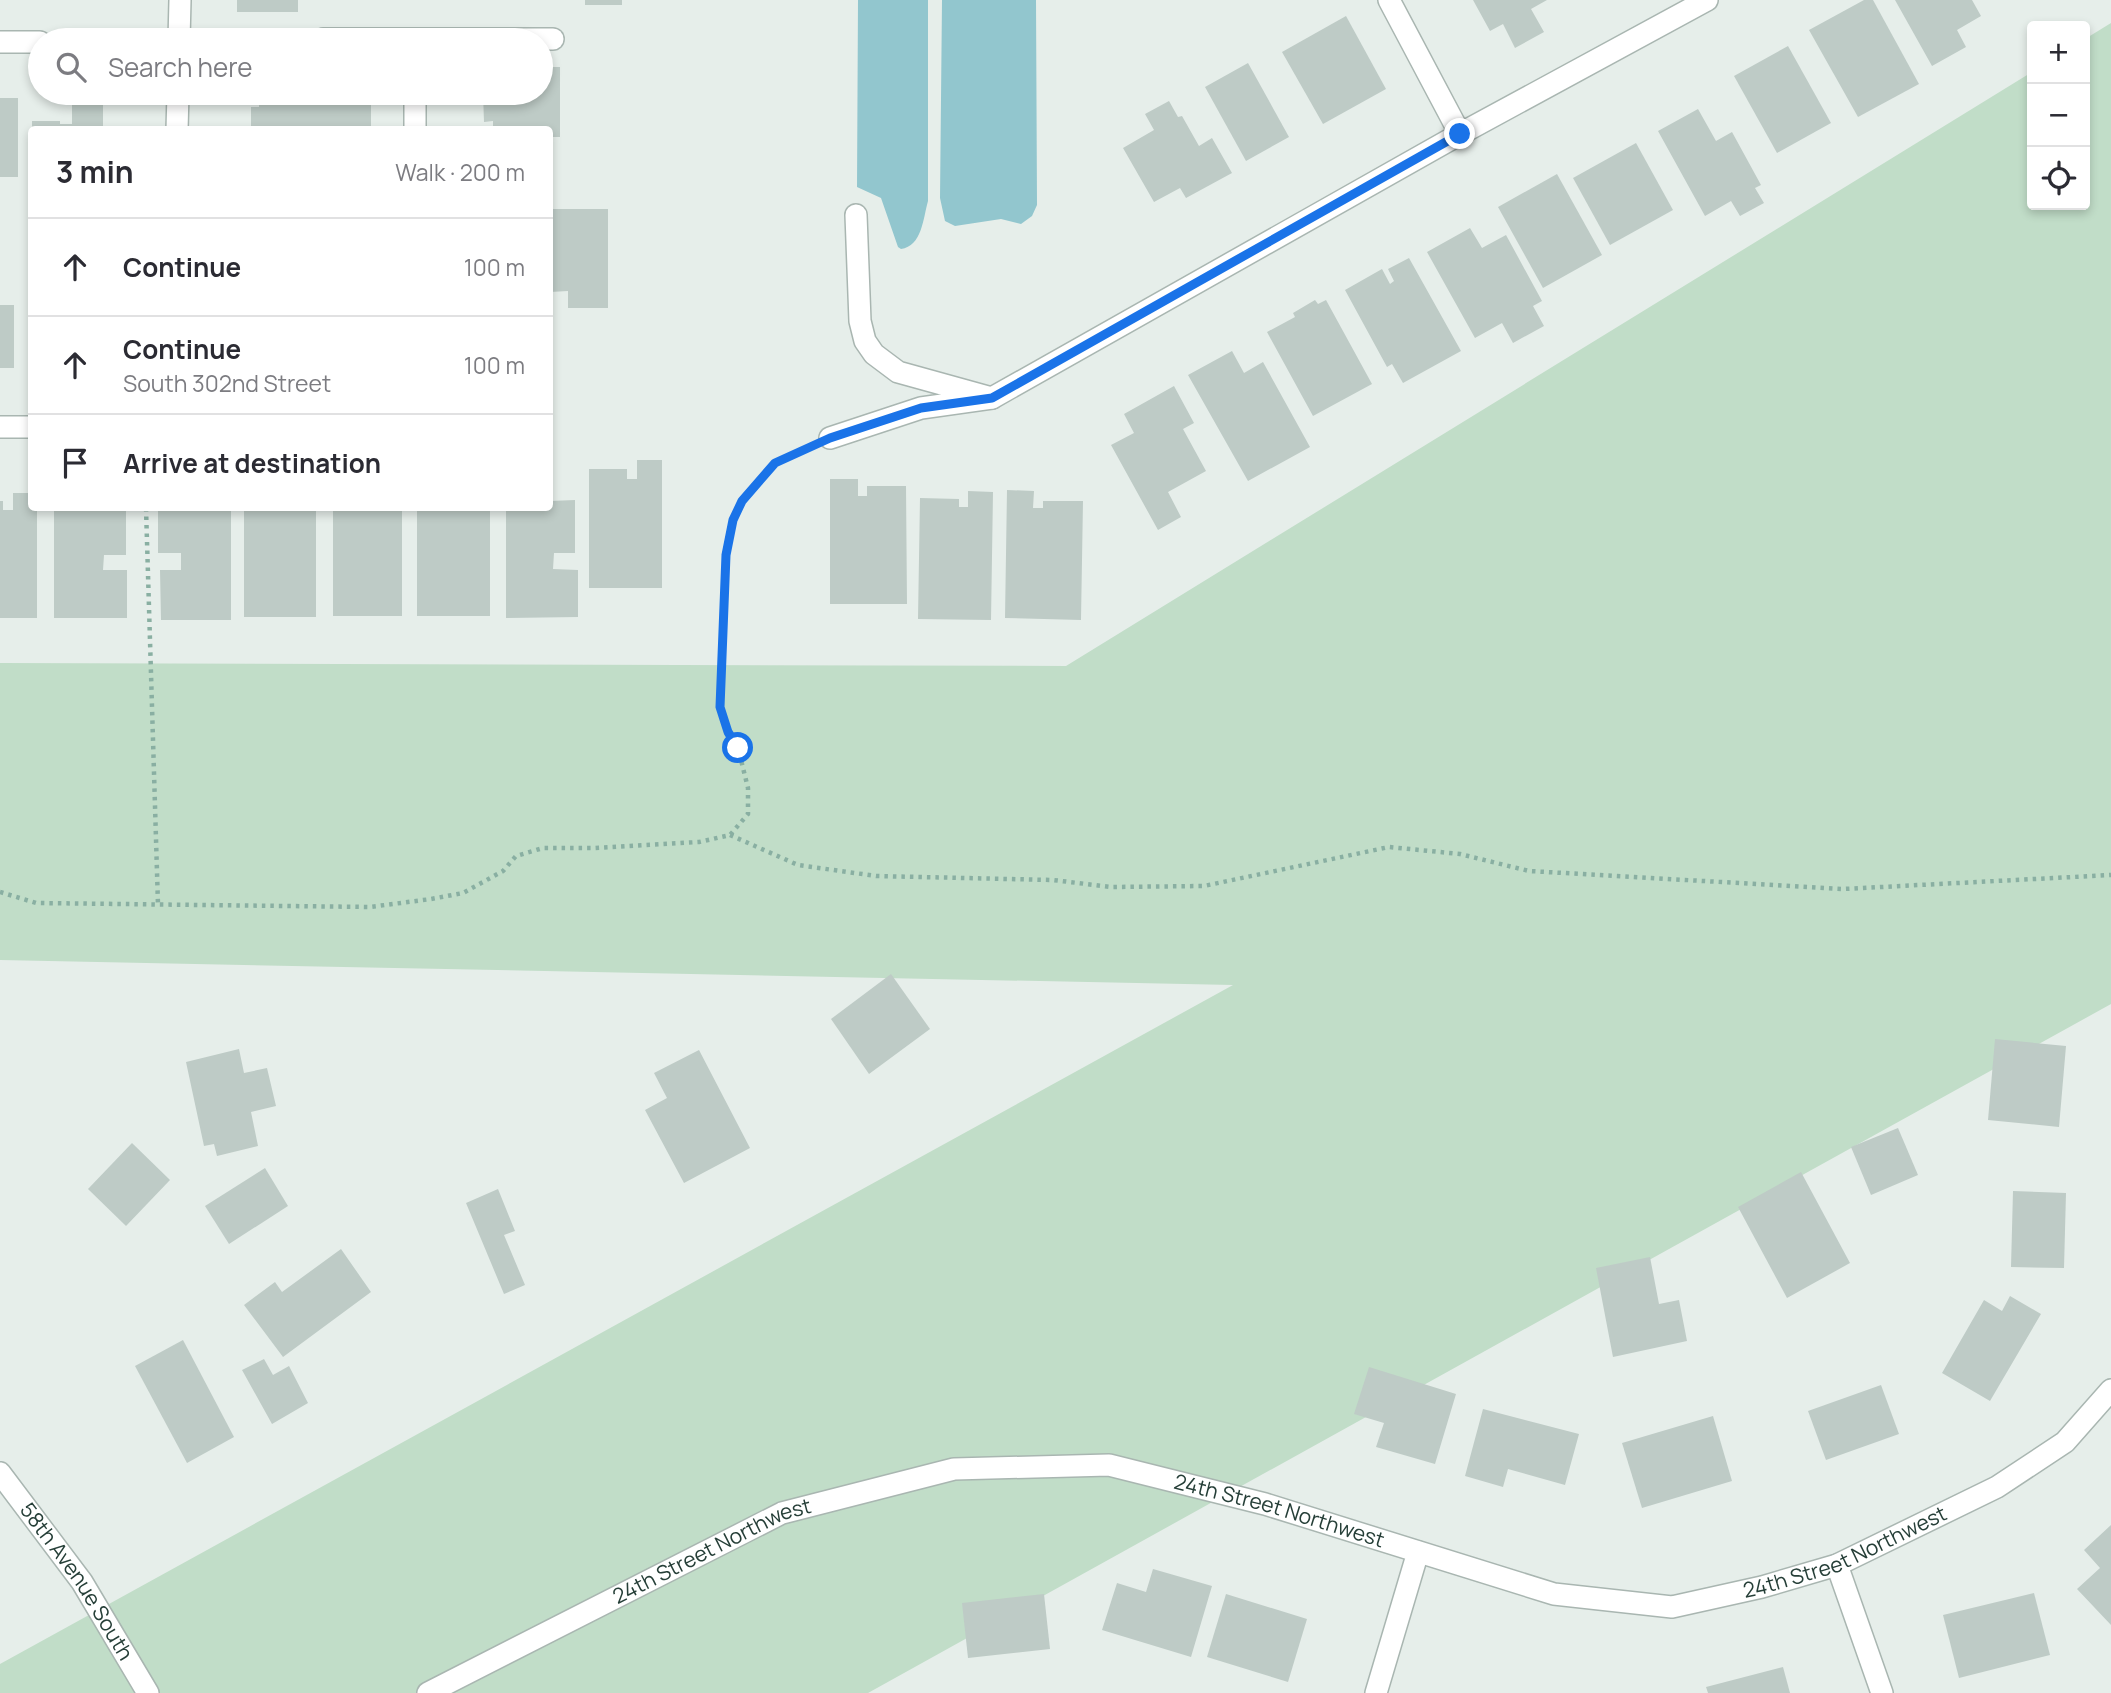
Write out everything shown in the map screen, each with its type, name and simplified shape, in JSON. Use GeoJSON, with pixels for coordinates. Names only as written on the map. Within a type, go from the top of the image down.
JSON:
{"type":"FeatureCollection","features":[{"type":"Feature","properties":{"kind":"street"},"geometry":{"type":"LineString","coordinates":[[179,28],[180,0]]}},
{"type":"Feature","properties":{"kind":"street"},"geometry":{"type":"LineString","coordinates":[[1390,0],[1460,134]]}},
{"type":"Feature","properties":{"kind":"street"},"geometry":{"type":"LineString","coordinates":[[830,438],[921,408],[992,398],[1460,134],[1707,0]]}},
{"type":"Feature","properties":{"kind":"street"},"geometry":{"type":"LineString","coordinates":[[0,42],[28,42]]}},
{"type":"Feature","properties":{"kind":"street"},"geometry":{"type":"LineString","coordinates":[[177,126],[178,105]]}},
{"type":"Feature","properties":{"kind":"street"},"geometry":{"type":"LineString","coordinates":[[415,105],[415,126]]}},
{"type":"Feature","properties":{"kind":"street"},"geometry":{"type":"LineString","coordinates":[[856,215],[860,321],[865,341],[874,354],[898,372],[992,398]]}},
{"type":"Feature","properties":{"kind":"street"},"geometry":{"type":"LineString","coordinates":[[0,427],[28,427]]}},
{"type":"Feature","properties":{"kind":"street","name":"24th Street Northwest"},"geometry":{"type":"LineString","coordinates":[[428,1693],[782,1513],[954,1469],[1108,1465],[1265,1504],[1554,1594],[1672,1607],[1762,1587],[1837,1565],[1997,1488],[2065,1442],[2111,1390]]}},
{"type":"Feature","properties":{"kind":"street","name":"58th Avenue South"},"geometry":{"type":"LineString","coordinates":[[0,1474],[82,1582],[148,1693]]}},
{"type":"Feature","properties":{"kind":"street"},"geometry":{"type":"LineString","coordinates":[[1376,1693],[1418,1552]]}},
{"type":"Feature","properties":{"kind":"street"},"geometry":{"type":"LineString","coordinates":[[1837,1565],[1882,1693]]}},
{"type":"Feature","properties":{"kind":"path"},"geometry":{"type":"LineString","coordinates":[[730,835],[748,814],[748,788],[738,748],[728,732],[720,707],[726,555],[733,520],[742,501],[775,463],[830,438]]}},
{"type":"Feature","properties":{"kind":"path"},"geometry":{"type":"LineString","coordinates":[[146,511],[159,905]]}},
{"type":"Feature","properties":{"kind":"path"},"geometry":{"type":"LineString","coordinates":[[0,892],[36,903],[370,907],[463,893],[503,871],[516,856],[543,848],[699,842],[730,835],[798,865],[876,876],[1053,880],[1111,887],[1204,886],[1389,847],[1460,854],[1529,871],[1843,889],[2111,875]]}},
{"type":"Feature","properties":{"kind":"green space"},"geometry":{"type":"Polygon","coordinates":[[[2111,23],[2111,1004],[868,1693],[0,1693],[0,1664],[1233,985],[0,960],[0,663],[1066,666],[2027,75],[2027,210],[2090,210],[2090,36],[2111,23]]]}},
{"type":"Feature","properties":{"kind":"water"},"geometry":{"type":"Polygon","coordinates":[[[858,0],[928,0],[928,201],[917,237],[908,247],[901,249],[881,198],[857,187],[858,0]]]}},
{"type":"Feature","properties":{"kind":"water"},"geometry":{"type":"Polygon","coordinates":[[[942,0],[1036,0],[1037,205],[1032,216],[1021,224],[1001,219],[955,226],[945,221],[940,198],[942,0]]]}},
{"type":"Feature","properties":{"kind":"building"},"geometry":{"type":"Polygon","coordinates":[[[237,0],[298,0],[298,12],[237,12],[237,0]]]}},
{"type":"Feature","properties":{"kind":"building"},"geometry":{"type":"Polygon","coordinates":[[[585,0],[622,0],[622,5],[585,5],[585,0]]]}},
{"type":"Feature","properties":{"kind":"building"},"geometry":{"type":"Polygon","coordinates":[[[1473,0],[1547,0],[1531,9],[1544,32],[1515,48],[1503,24],[1490,31],[1473,0]]]}},
{"type":"Feature","properties":{"kind":"building"},"geometry":{"type":"Polygon","coordinates":[[[1864,0],[1873,0],[1919,84],[1858,117],[1809,30],[1864,0]]]}},
{"type":"Feature","properties":{"kind":"building"},"geometry":{"type":"Polygon","coordinates":[[[1895,0],[1972,0],[1981,16],[1957,30],[1966,47],[1932,66],[1895,0]]]}},
{"type":"Feature","properties":{"kind":"building"},"geometry":{"type":"Polygon","coordinates":[[[1346,16],[1386,89],[1323,124],[1282,52],[1346,16]]]}},
{"type":"Feature","properties":{"kind":"building"},"geometry":{"type":"Polygon","coordinates":[[[1788,46],[1831,123],[1777,153],[1734,76],[1788,46]]]}},
{"type":"Feature","properties":{"kind":"building"},"geometry":{"type":"Polygon","coordinates":[[[1248,63],[1289,137],[1246,161],[1205,87],[1248,63]]]}},
{"type":"Feature","properties":{"kind":"building"},"geometry":{"type":"Polygon","coordinates":[[[553,67],[560,67],[560,137],[553,137],[553,126],[493,126],[493,121],[484,122],[483,105],[553,105],[553,67]]]}},
{"type":"Feature","properties":{"kind":"building"},"geometry":{"type":"Polygon","coordinates":[[[0,98],[18,98],[18,177],[0,177],[0,98]]]}},
{"type":"Feature","properties":{"kind":"building"},"geometry":{"type":"Polygon","coordinates":[[[1169,101],[1178,117],[1182,116],[1199,146],[1212,138],[1232,173],[1186,198],[1180,188],[1154,202],[1123,148],[1154,130],[1145,114],[1169,101]]]}},
{"type":"Feature","properties":{"kind":"building"},"geometry":{"type":"Polygon","coordinates":[[[72,105],[103,105],[103,126],[32,126],[32,121],[60,121],[60,124],[72,124],[72,105]]]}},
{"type":"Feature","properties":{"kind":"building"},"geometry":{"type":"Polygon","coordinates":[[[371,105],[371,126],[251,126],[251,107],[371,105]]]}},
{"type":"Feature","properties":{"kind":"building"},"geometry":{"type":"Polygon","coordinates":[[[1698,109],[1716,141],[1732,132],[1761,185],[1755,188],[1764,203],[1740,216],[1731,201],[1705,216],[1658,131],[1698,109]]]}},
{"type":"Feature","properties":{"kind":"building"},"geometry":{"type":"Polygon","coordinates":[[[1636,143],[1673,210],[1610,245],[1573,178],[1636,143]]]}},
{"type":"Feature","properties":{"kind":"building"},"geometry":{"type":"Polygon","coordinates":[[[1557,174],[1602,255],[1543,288],[1498,207],[1557,174]]]}},
{"type":"Feature","properties":{"kind":"building"},"geometry":{"type":"Polygon","coordinates":[[[553,209],[608,209],[608,308],[568,308],[568,291],[553,292],[553,209]]]}},
{"type":"Feature","properties":{"kind":"building"},"geometry":{"type":"Polygon","coordinates":[[[1470,228],[1482,248],[1506,235],[1542,301],[1533,306],[1544,326],[1513,343],[1502,323],[1475,338],[1427,252],[1470,228]]]}},
{"type":"Feature","properties":{"kind":"building"},"geometry":{"type":"Polygon","coordinates":[[[1409,258],[1461,351],[1403,383],[1392,364],[1387,367],[1345,290],[1382,269],[1390,284],[1394,281],[1388,269],[1409,258]]]}},
{"type":"Feature","properties":{"kind":"building"},"geometry":{"type":"Polygon","coordinates":[[[1315,300],[1318,304],[1326,300],[1372,384],[1313,416],[1267,332],[1295,317],[1293,313],[1315,300]]]}},
{"type":"Feature","properties":{"kind":"building"},"geometry":{"type":"Polygon","coordinates":[[[0,305],[14,305],[14,368],[0,368],[0,305]]]}},
{"type":"Feature","properties":{"kind":"building"},"geometry":{"type":"Polygon","coordinates":[[[1232,351],[1244,373],[1263,362],[1310,447],[1248,481],[1188,375],[1232,351]]]}},
{"type":"Feature","properties":{"kind":"building"},"geometry":{"type":"Polygon","coordinates":[[[1174,386],[1194,423],[1183,429],[1206,471],[1168,492],[1181,517],[1158,530],[1111,445],[1134,433],[1124,414],[1174,386]]]}},
{"type":"Feature","properties":{"kind":"building"},"geometry":{"type":"Polygon","coordinates":[[[637,460],[662,460],[662,588],[589,588],[589,469],[627,469],[627,479],[637,479],[637,460]]]}},
{"type":"Feature","properties":{"kind":"building"},"geometry":{"type":"Polygon","coordinates":[[[830,479],[858,479],[858,496],[867,496],[867,486],[906,486],[907,604],[830,604],[830,479]]]}},
{"type":"Feature","properties":{"kind":"building"},"geometry":{"type":"Polygon","coordinates":[[[1007,490],[1034,491],[1033,508],[1043,508],[1043,501],[1083,501],[1081,620],[1005,618],[1007,490]]]}},
{"type":"Feature","properties":{"kind":"building"},"geometry":{"type":"Polygon","coordinates":[[[968,491],[993,492],[991,620],[918,619],[920,498],[959,499],[959,507],[968,507],[968,491]]]}},
{"type":"Feature","properties":{"kind":"building"},"geometry":{"type":"Polygon","coordinates":[[[13,493],[28,493],[28,511],[37,511],[37,618],[0,618],[0,501],[3,501],[3,510],[13,510],[13,493]]]}},
{"type":"Feature","properties":{"kind":"building"},"geometry":{"type":"Polygon","coordinates":[[[575,500],[575,553],[554,553],[553,569],[578,570],[578,617],[506,618],[506,511],[553,511],[553,501],[575,500]]]}},
{"type":"Feature","properties":{"kind":"building"},"geometry":{"type":"Polygon","coordinates":[[[54,511],[126,511],[126,555],[104,555],[103,570],[127,570],[127,618],[54,618],[54,511]]]}},
{"type":"Feature","properties":{"kind":"building"},"geometry":{"type":"Polygon","coordinates":[[[158,511],[231,511],[231,620],[161,620],[160,570],[181,570],[181,553],[158,553],[158,511]]]}},
{"type":"Feature","properties":{"kind":"building"},"geometry":{"type":"Polygon","coordinates":[[[244,511],[316,511],[316,617],[244,617],[244,511]]]}},
{"type":"Feature","properties":{"kind":"building"},"geometry":{"type":"Polygon","coordinates":[[[333,511],[402,511],[402,616],[333,616],[333,511]]]}},
{"type":"Feature","properties":{"kind":"building"},"geometry":{"type":"Polygon","coordinates":[[[417,511],[490,511],[490,616],[417,616],[417,511]]]}},
{"type":"Feature","properties":{"kind":"building"},"geometry":{"type":"Polygon","coordinates":[[[891,974],[930,1029],[869,1074],[831,1019],[891,974]]]}},
{"type":"Feature","properties":{"kind":"building"},"geometry":{"type":"Polygon","coordinates":[[[1995,1039],[2066,1046],[2059,1127],[1988,1120],[1995,1039]]]}},
{"type":"Feature","properties":{"kind":"building"},"geometry":{"type":"Polygon","coordinates":[[[239,1049],[244,1073],[267,1068],[276,1106],[251,1112],[258,1146],[217,1156],[214,1144],[204,1146],[186,1062],[239,1049]]]}},
{"type":"Feature","properties":{"kind":"building"},"geometry":{"type":"Polygon","coordinates":[[[699,1050],[750,1148],[684,1183],[645,1110],[667,1098],[654,1073],[699,1050]]]}},
{"type":"Feature","properties":{"kind":"building"},"geometry":{"type":"Polygon","coordinates":[[[1898,1128],[1918,1175],[1871,1195],[1851,1147],[1898,1128]]]}},
{"type":"Feature","properties":{"kind":"building"},"geometry":{"type":"Polygon","coordinates":[[[132,1143],[170,1180],[126,1226],[88,1189],[132,1143]]]}},
{"type":"Feature","properties":{"kind":"building"},"geometry":{"type":"Polygon","coordinates":[[[265,1168],[288,1206],[229,1244],[205,1206],[265,1168]]]}},
{"type":"Feature","properties":{"kind":"building"},"geometry":{"type":"Polygon","coordinates":[[[1801,1172],[1850,1263],[1787,1298],[1738,1207],[1801,1172]]]}},
{"type":"Feature","properties":{"kind":"building"},"geometry":{"type":"Polygon","coordinates":[[[498,1189],[515,1231],[504,1235],[525,1285],[504,1294],[466,1203],[498,1189]]]}},
{"type":"Feature","properties":{"kind":"building"},"geometry":{"type":"Polygon","coordinates":[[[2013,1191],[2066,1193],[2064,1268],[2011,1267],[2013,1191]]]}},
{"type":"Feature","properties":{"kind":"building"},"geometry":{"type":"Polygon","coordinates":[[[341,1249],[371,1292],[283,1357],[244,1305],[275,1282],[282,1292],[341,1249]]]}},
{"type":"Feature","properties":{"kind":"building"},"geometry":{"type":"Polygon","coordinates":[[[1650,1257],[1659,1304],[1679,1300],[1687,1341],[1613,1357],[1596,1268],[1650,1257]]]}},
{"type":"Feature","properties":{"kind":"building"},"geometry":{"type":"Polygon","coordinates":[[[2010,1296],[2041,1314],[1990,1401],[1942,1373],[1984,1300],[2002,1311],[2010,1296]]]}},
{"type":"Feature","properties":{"kind":"building"},"geometry":{"type":"Polygon","coordinates":[[[183,1340],[234,1437],[187,1463],[135,1366],[183,1340]]]}},
{"type":"Feature","properties":{"kind":"building"},"geometry":{"type":"Polygon","coordinates":[[[264,1359],[273,1375],[289,1366],[308,1403],[272,1424],[242,1370],[264,1359]]]}},
{"type":"Feature","properties":{"kind":"building"},"geometry":{"type":"Polygon","coordinates":[[[1369,1367],[1456,1394],[1435,1464],[1376,1447],[1384,1423],[1354,1414],[1369,1367]]]}},
{"type":"Feature","properties":{"kind":"building"},"geometry":{"type":"Polygon","coordinates":[[[1881,1385],[1899,1434],[1826,1460],[1808,1411],[1881,1385]]]}},
{"type":"Feature","properties":{"kind":"building"},"geometry":{"type":"Polygon","coordinates":[[[1483,1409],[1579,1434],[1565,1485],[1508,1469],[1503,1487],[1465,1476],[1483,1409]]]}},
{"type":"Feature","properties":{"kind":"building"},"geometry":{"type":"Polygon","coordinates":[[[1713,1416],[1732,1481],[1642,1508],[1622,1443],[1713,1416]]]}},
{"type":"Feature","properties":{"kind":"building"},"geometry":{"type":"Polygon","coordinates":[[[2111,1525],[2111,1625],[2077,1589],[2100,1568],[2084,1550],[2111,1525]]]}},
{"type":"Feature","properties":{"kind":"building"},"geometry":{"type":"Polygon","coordinates":[[[1153,1569],[1212,1586],[1191,1657],[1102,1630],[1117,1583],[1146,1592],[1153,1569]]]}},
{"type":"Feature","properties":{"kind":"building"},"geometry":{"type":"Polygon","coordinates":[[[2034,1593],[2050,1655],[1959,1678],[1943,1615],[2034,1593]]]}},
{"type":"Feature","properties":{"kind":"building"},"geometry":{"type":"Polygon","coordinates":[[[1044,1594],[1050,1649],[968,1658],[962,1603],[1044,1594]]]}},
{"type":"Feature","properties":{"kind":"building"},"geometry":{"type":"Polygon","coordinates":[[[1226,1594],[1307,1619],[1288,1682],[1207,1657],[1226,1594]]]}},
{"type":"Feature","properties":{"kind":"building"},"geometry":{"type":"Polygon","coordinates":[[[1783,1667],[1790,1693],[1708,1693],[1706,1687],[1783,1667]]]}},
{"type":"Feature","properties":{"kind":"route"},"geometry":{"type":"LineString","coordinates":[[738,748],[728,732],[720,707],[726,555],[733,520],[742,501],[775,463],[830,438],[921,408],[992,398],[1460,134]]}}]}
